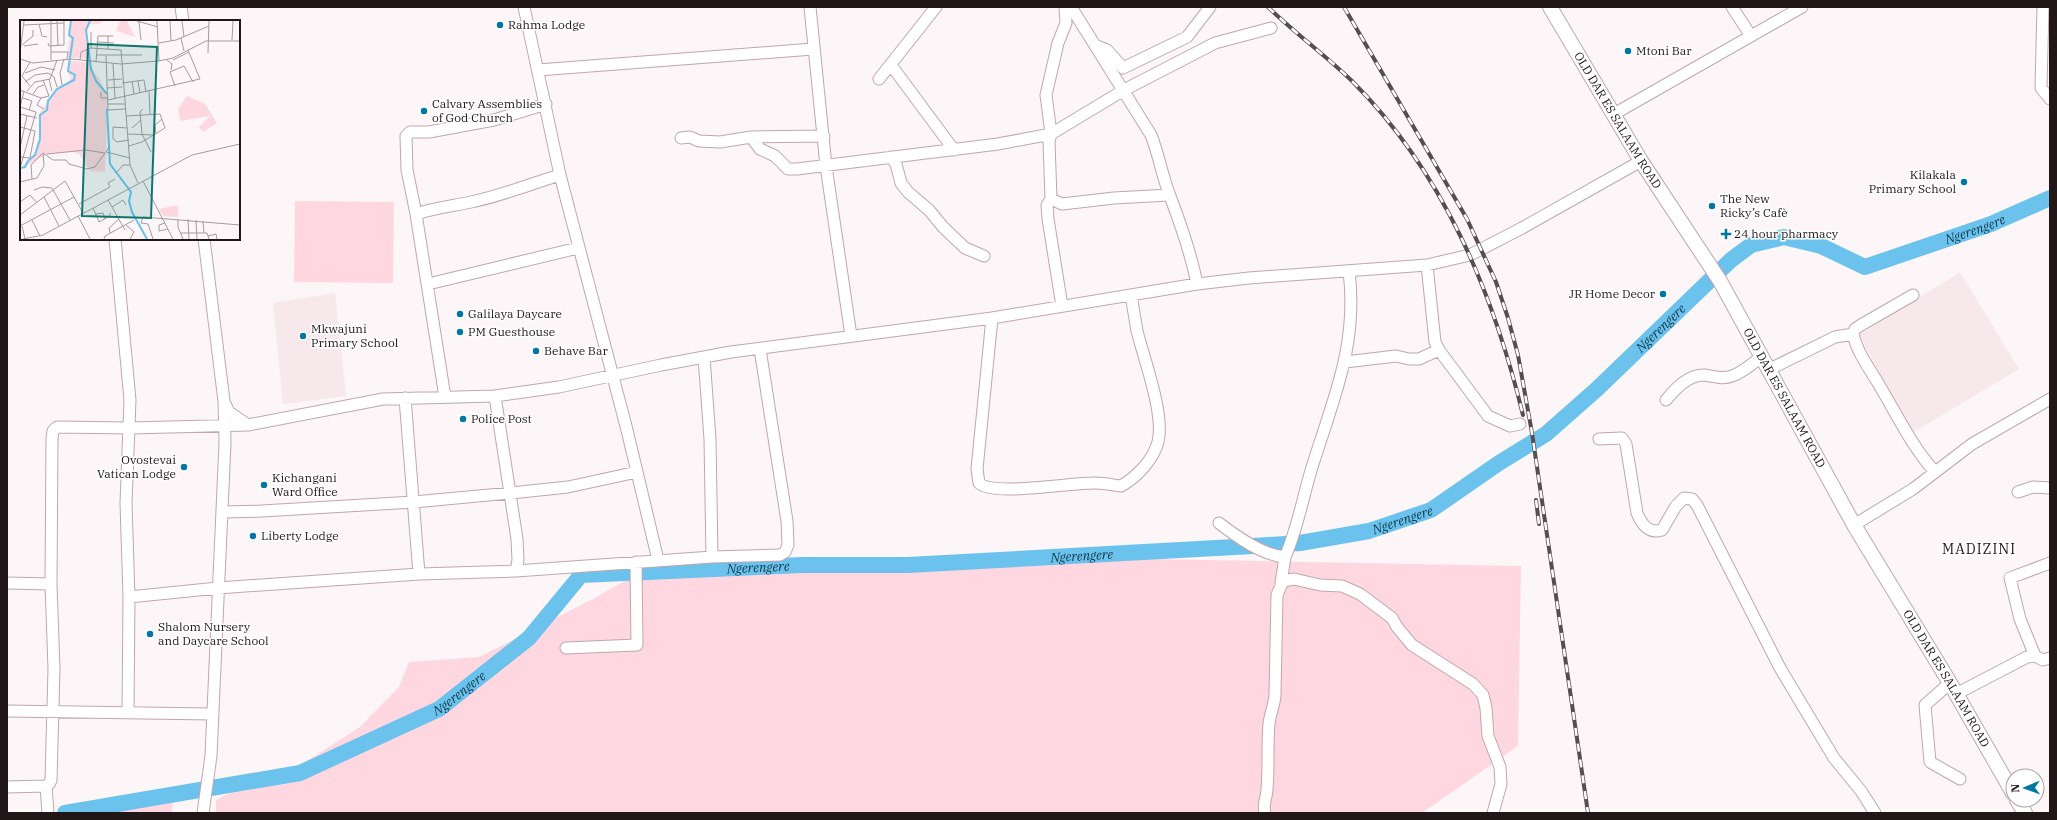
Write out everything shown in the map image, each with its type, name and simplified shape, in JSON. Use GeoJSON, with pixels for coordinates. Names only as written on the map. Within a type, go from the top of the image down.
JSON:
{"type":"FeatureCollection","features":[{"type":"Feature","properties":{"kind":"main road","name":"OLD DAR ES SALAAM ROAD"},"geometry":{"type":"LineString","coordinates":[[1550,7],[1641,160],[1720,281],[1760,357],[1854,525],[1953,689],[2005,779]]}},
{"type":"Feature","properties":{"kind":"street"},"geometry":{"type":"LineString","coordinates":[[181,7],[183,20]]}},
{"type":"Feature","properties":{"kind":"street"},"geometry":{"type":"LineString","coordinates":[[524,7],[560,175],[637,472],[658,560]]}},
{"type":"Feature","properties":{"kind":"street"},"geometry":{"type":"LineString","coordinates":[[810,7],[813,49],[824,136],[826,166],[850,336]]}},
{"type":"Feature","properties":{"kind":"street"},"geometry":{"type":"LineString","coordinates":[[879,78],[891,65],[936,7]]}},
{"type":"Feature","properties":{"kind":"street"},"geometry":{"type":"LineString","coordinates":[[1062,306],[1048,222],[1047,205],[1051,199],[1049,142],[1052,134],[1046,96],[1058,43],[1066,23],[1065,7]]}},
{"type":"Feature","properties":{"kind":"street"},"geometry":{"type":"LineString","coordinates":[[1071,7],[1096,46],[1118,71],[1124,90],[1151,135],[1159,154],[1169,195],[1179,218],[1191,254],[1197,284]]}},
{"type":"Feature","properties":{"kind":"street"},"geometry":{"type":"LineString","coordinates":[[1118,71],[1187,37],[1210,7]]}},
{"type":"Feature","properties":{"kind":"street"},"geometry":{"type":"LineString","coordinates":[[1732,7],[1751,36]]}},
{"type":"Feature","properties":{"kind":"street"},"geometry":{"type":"LineString","coordinates":[[1614,114],[1802,7]]}},
{"type":"Feature","properties":{"kind":"street"},"geometry":{"type":"LineString","coordinates":[[2043,7],[2041,88],[2050,99]]}},
{"type":"Feature","properties":{"kind":"street"},"geometry":{"type":"LineString","coordinates":[[751,137],[760,150],[775,156],[788,170],[998,144],[1052,134],[1124,90],[1215,44],[1271,28]]}},
{"type":"Feature","properties":{"kind":"street"},"geometry":{"type":"LineString","coordinates":[[1187,37],[1189,57]]}},
{"type":"Feature","properties":{"kind":"street"},"geometry":{"type":"LineString","coordinates":[[538,70],[813,49]]}},
{"type":"Feature","properties":{"kind":"street"},"geometry":{"type":"LineString","coordinates":[[891,65],[954,150]]}},
{"type":"Feature","properties":{"kind":"street"},"geometry":{"type":"LineString","coordinates":[[445,397],[428,284],[405,159],[407,134],[494,120],[546,104]]}},
{"type":"Feature","properties":{"kind":"street"},"geometry":{"type":"LineString","coordinates":[[681,138],[690,137],[699,141],[720,142],[751,137],[824,136]]}},
{"type":"Feature","properties":{"kind":"street"},"geometry":{"type":"LineString","coordinates":[[891,157],[896,164],[901,183],[908,192],[965,248],[984,256]]}},
{"type":"Feature","properties":{"kind":"street"},"geometry":{"type":"LineString","coordinates":[[7,787],[46,786],[50,783],[51,777],[54,712],[51,584],[53,431],[60,426],[130,428],[248,425],[344,405],[383,399],[495,396],[559,387],[704,357],[850,336],[992,318],[1197,284],[1249,278],[1427,265],[1470,255],[1522,228],[1641,160]]}},
{"type":"Feature","properties":{"kind":"street"},"geometry":{"type":"LineString","coordinates":[[416,214],[441,206],[471,202],[560,175]]}},
{"type":"Feature","properties":{"kind":"street"},"geometry":{"type":"LineString","coordinates":[[1051,199],[1062,204],[1114,198],[1169,195]]}},
{"type":"Feature","properties":{"kind":"street"},"geometry":{"type":"LineString","coordinates":[[115,240],[129,386],[130,428],[126,503],[129,597],[128,713]]}},
{"type":"Feature","properties":{"kind":"street"},"geometry":{"type":"LineString","coordinates":[[204,240],[224,402],[225,443],[211,756],[204,813]]}},
{"type":"Feature","properties":{"kind":"street"},"geometry":{"type":"LineString","coordinates":[[428,284],[578,248]]}},
{"type":"Feature","properties":{"kind":"street"},"geometry":{"type":"LineString","coordinates":[[1427,265],[1438,350],[1488,416],[1510,426],[1520,424]]}},
{"type":"Feature","properties":{"kind":"street"},"geometry":{"type":"LineString","coordinates":[[1265,813],[1263,807],[1267,788],[1270,710],[1275,701],[1277,595],[1281,583],[1285,557],[1293,539],[1295,525],[1312,465],[1345,362],[1351,323],[1349,271]]}},
{"type":"Feature","properties":{"kind":"street"},"geometry":{"type":"LineString","coordinates":[[992,318],[977,469],[979,483],[988,488],[1026,488],[1096,483],[1121,486],[1148,462],[1155,449],[1159,435],[1154,393],[1137,329],[1131,294]]}},
{"type":"Feature","properties":{"kind":"street"},"geometry":{"type":"LineString","coordinates":[[1913,295],[1861,325],[1855,329],[1853,334],[1863,357],[1900,421],[1926,462],[1935,472]]}},
{"type":"Feature","properties":{"kind":"street"},"geometry":{"type":"LineString","coordinates":[[1768,370],[1835,337],[1853,334]]}},
{"type":"Feature","properties":{"kind":"street"},"geometry":{"type":"LineString","coordinates":[[129,597],[218,588],[419,574],[516,571],[658,560],[780,554],[785,552],[788,545],[787,521],[760,349]]}},
{"type":"Feature","properties":{"kind":"street"},"geometry":{"type":"LineString","coordinates":[[1345,362],[1396,356],[1409,359],[1419,359],[1438,350]]}},
{"type":"Feature","properties":{"kind":"street"},"geometry":{"type":"LineString","coordinates":[[704,357],[710,439],[712,557]]}},
{"type":"Feature","properties":{"kind":"street"},"geometry":{"type":"LineString","coordinates":[[1666,400],[1678,386],[1696,376],[1705,375],[1718,378],[1731,376],[1760,357]]}},
{"type":"Feature","properties":{"kind":"street"},"geometry":{"type":"LineString","coordinates":[[495,396],[517,539],[518,560],[516,571]]}},
{"type":"Feature","properties":{"kind":"street"},"geometry":{"type":"LineString","coordinates":[[405,398],[419,574]]}},
{"type":"Feature","properties":{"kind":"street"},"geometry":{"type":"LineString","coordinates":[[1854,525],[1890,504],[1972,444],[2050,399]]}},
{"type":"Feature","properties":{"kind":"street"},"geometry":{"type":"LineString","coordinates":[[224,402],[229,412],[248,425]]}},
{"type":"Feature","properties":{"kind":"street"},"geometry":{"type":"LineString","coordinates":[[225,443],[230,437],[248,425]]}},
{"type":"Feature","properties":{"kind":"street"},"geometry":{"type":"LineString","coordinates":[[1600,439],[1622,438],[1626,444],[1637,513],[1642,524],[1650,530],[1657,532],[1662,530],[1676,506],[1684,498],[1692,499],[1697,505],[1780,668],[1834,758],[1861,791],[1875,813]]}},
{"type":"Feature","properties":{"kind":"street"},"geometry":{"type":"LineString","coordinates":[[222,512],[414,502],[511,493],[568,487],[637,472]]}},
{"type":"Feature","properties":{"kind":"street"},"geometry":{"type":"LineString","coordinates":[[2018,492],[2033,487],[2050,488]]}},
{"type":"Feature","properties":{"kind":"street"},"geometry":{"type":"LineString","coordinates":[[1219,523],[1246,543],[1275,555],[1285,557]]}},
{"type":"Feature","properties":{"kind":"street"},"geometry":{"type":"LineString","coordinates":[[566,648],[636,645],[636,562]]}},
{"type":"Feature","properties":{"kind":"street"},"geometry":{"type":"LineString","coordinates":[[2050,563],[2010,578],[2020,619],[2050,670]]}},
{"type":"Feature","properties":{"kind":"street"},"geometry":{"type":"LineString","coordinates":[[1281,583],[1286,579],[1294,579],[1320,585],[1342,586],[1360,594],[1392,618],[1397,627],[1412,645],[1473,684],[1483,695],[1486,708],[1488,736],[1500,767],[1501,784],[1494,813]]}},
{"type":"Feature","properties":{"kind":"street"},"geometry":{"type":"LineString","coordinates":[[7,583],[51,584]]}},
{"type":"Feature","properties":{"kind":"street"},"geometry":{"type":"LineString","coordinates":[[1960,779],[1930,762],[1926,740],[1924,705],[1953,689],[2022,659],[2043,658]]}},
{"type":"Feature","properties":{"kind":"street"},"geometry":{"type":"LineString","coordinates":[[7,711],[212,714]]}},
{"type":"Feature","properties":{"kind":"street"},"geometry":{"type":"LineString","coordinates":[[46,786],[48,813]]}},
{"type":"Feature","properties":{"kind":"shaded area"},"geometry":{"type":"Polygon","coordinates":[[[295,201],[394,202],[393,283],[294,282],[295,201]]]}},
{"type":"Feature","properties":{"kind":"shaded area"},"geometry":{"type":"Polygon","coordinates":[[[1960,272],[2019,369],[1912,433],[1859,335],[1960,272]]]}},
{"type":"Feature","properties":{"kind":"shaded area"},"geometry":{"type":"Polygon","coordinates":[[[335,293],[346,396],[283,404],[273,303],[335,293]]]}},
{"type":"Feature","properties":{"kind":"shaded area"},"geometry":{"type":"Polygon","coordinates":[[[1047,557],[1521,566],[1518,746],[1422,813],[216,813],[216,800],[236,790],[285,775],[360,727],[399,687],[409,662],[479,657],[593,599],[665,558],[1047,557]]]}},
{"type":"Feature","properties":{"kind":"shaded area"},"geometry":{"type":"Polygon","coordinates":[[[173,796],[172,813],[101,813],[173,796]]]}},
{"type":"Feature","properties":{"kind":"waterway","name":"Ngerengere"},"geometry":{"type":"LineString","coordinates":[[65,813],[300,773],[439,709],[529,638],[581,575],[803,565],[908,565],[1253,546],[1300,543],[1369,531],[1431,510],[1499,463],[1546,434],[1597,389],[1731,260],[1751,245],[1784,237],[1821,246],[1865,267],[1991,224],[2050,198]]}},
{"type":"Feature","properties":{"kind":"railway"},"geometry":{"type":"LineString","coordinates":[[1268,7],[1352,81],[1384,116],[1413,154],[1438,194],[1480,279],[1511,369],[1523,415]]}},
{"type":"Feature","properties":{"kind":"railway"},"geometry":{"type":"LineString","coordinates":[[1344,7],[1467,219],[1496,282],[1508,318],[1518,355],[1532,433],[1588,813]]}},
{"type":"Feature","properties":{"kind":"railway"},"geometry":{"type":"LineString","coordinates":[[1536,500],[1539,524]]}},
{"type":"Feature","properties":{"kind":"place","name":"Rahma Lodge"},"geometry":{"type":"Point","coordinates":[500,25]}},
{"type":"Feature","properties":{"kind":"place","name":"Mtoni Bar"},"geometry":{"type":"Point","coordinates":[1628,51]}},
{"type":"Feature","properties":{"kind":"place","name":"Calvary Assemblies of God Church"},"geometry":{"type":"Point","coordinates":[424,111]}},
{"type":"Feature","properties":{"kind":"place","name":"Kilakala Primary School"},"geometry":{"type":"Point","coordinates":[1964,182]}},
{"type":"Feature","properties":{"kind":"place","name":"The New Ricky’s Cafè"},"geometry":{"type":"Point","coordinates":[1712,206]}},
{"type":"Feature","properties":{"kind":"place","name":"24 hour pharmacy"},"geometry":{"type":"Point","coordinates":[1726,234]}},
{"type":"Feature","properties":{"kind":"place","name":"JR Home Decor"},"geometry":{"type":"Point","coordinates":[1663,294]}},
{"type":"Feature","properties":{"kind":"place","name":"Galilaya Daycare"},"geometry":{"type":"Point","coordinates":[460,314]}},
{"type":"Feature","properties":{"kind":"place","name":"PM Guesthouse"},"geometry":{"type":"Point","coordinates":[460,332]}},
{"type":"Feature","properties":{"kind":"place","name":"Mkwajuni Primary School"},"geometry":{"type":"Point","coordinates":[303,336]}},
{"type":"Feature","properties":{"kind":"place","name":"Behave Bar"},"geometry":{"type":"Point","coordinates":[536,351]}},
{"type":"Feature","properties":{"kind":"place","name":"Police Post"},"geometry":{"type":"Point","coordinates":[463,419]}},
{"type":"Feature","properties":{"kind":"place","name":"Ovostevai Vatican Lodge"},"geometry":{"type":"Point","coordinates":[184,467]}},
{"type":"Feature","properties":{"kind":"place","name":"Kichangani Ward Office"},"geometry":{"type":"Point","coordinates":[264,485]}},
{"type":"Feature","properties":{"kind":"place","name":"Liberty Lodge"},"geometry":{"type":"Point","coordinates":[253,536]}},
{"type":"Feature","properties":{"kind":"place","name":"Shalom Nursery and Daycare School"},"geometry":{"type":"Point","coordinates":[150,634]}},
{"type":"Feature","properties":{"kind":"district","name":"MADIZINI"},"geometry":{"type":"Point","coordinates":[1979,549]}}]}
